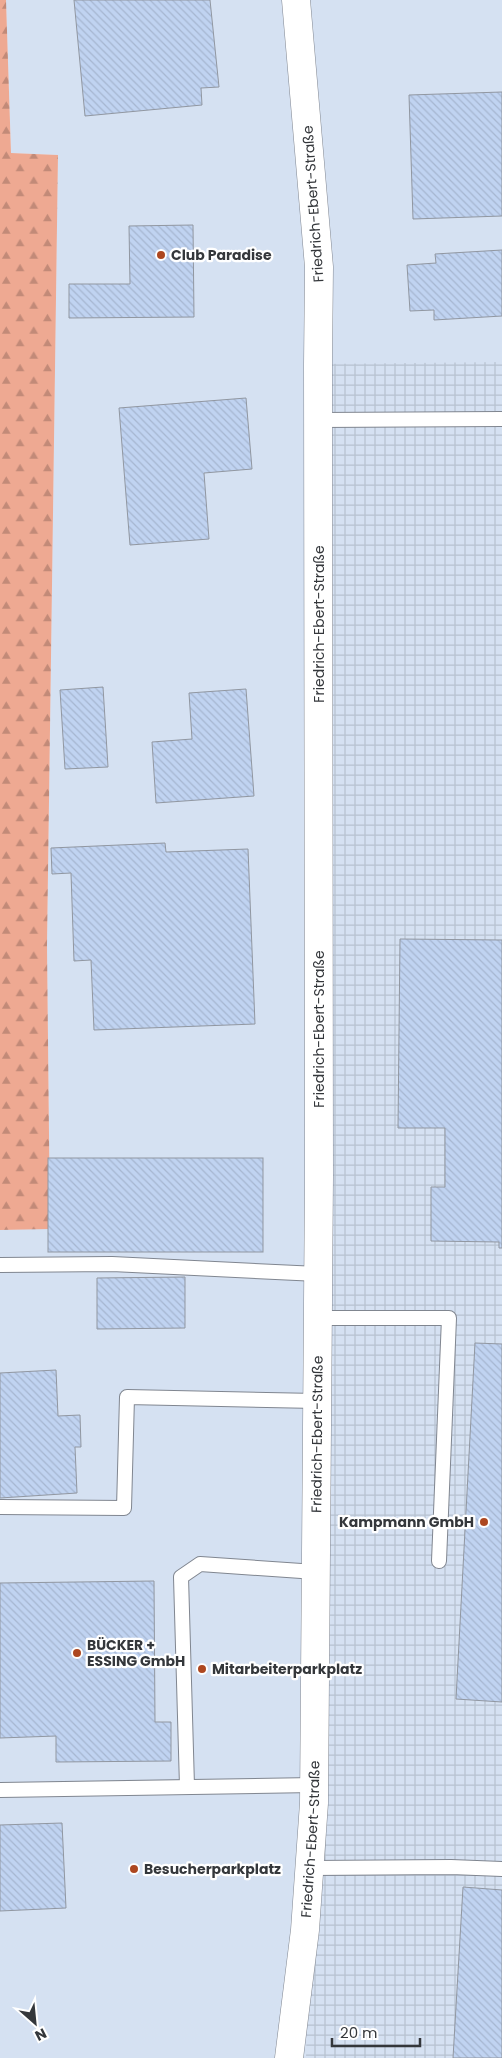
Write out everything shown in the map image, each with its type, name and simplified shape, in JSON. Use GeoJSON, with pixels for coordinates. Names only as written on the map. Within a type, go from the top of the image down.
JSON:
{"type":"FeatureCollection","features":[{"type":"Feature","properties":{"kind":"street","name":"Friedrich-Ebert-Straße"},"geometry":{"type":"LineString","coordinates":[[289,2058],[305,1930],[314,1784],[318,1318],[318,420],[320,267],[296,0]]}},
{"type":"Feature","properties":{"kind":"lane"},"geometry":{"type":"LineString","coordinates":[[318,420],[502,419]]}},
{"type":"Feature","properties":{"kind":"lane"},"geometry":{"type":"LineString","coordinates":[[0,1265],[112,1264],[318,1274]]}},
{"type":"Feature","properties":{"kind":"lane"},"geometry":{"type":"LineString","coordinates":[[318,1318],[449,1318],[439,1561]]}},
{"type":"Feature","properties":{"kind":"lane"},"geometry":{"type":"LineString","coordinates":[[0,1507],[124,1508],[127,1397],[317,1401]]}},
{"type":"Feature","properties":{"kind":"lane"},"geometry":{"type":"LineString","coordinates":[[187,1786],[181,1577],[200,1564],[316,1572]]}},
{"type":"Feature","properties":{"kind":"lane"},"geometry":{"type":"LineString","coordinates":[[0,1790],[314,1784]]}},
{"type":"Feature","properties":{"kind":"lane"},"geometry":{"type":"LineString","coordinates":[[310,1868],[451,1867],[502,1869]]}},
{"type":"Feature","properties":{"kind":"shaded area"},"geometry":{"type":"Polygon","coordinates":[[[6,0],[502,0],[502,2058],[0,2058],[0,1230],[50,1228],[47,945],[58,155],[11,153],[6,0]]]}},
{"type":"Feature","properties":{"kind":"shaded area","name":"Kampmann GmbH"},"geometry":{"type":"Polygon","coordinates":[[[502,362],[502,2058],[306,2058],[315,1587],[318,364],[502,362]]]}},
{"type":"Feature","properties":{"kind":"green space"},"geometry":{"type":"Polygon","coordinates":[[[0,0],[6,0],[11,153],[58,155],[47,945],[50,1229],[0,1230],[0,0]]]}},
{"type":"Feature","properties":{"kind":"building"},"geometry":{"type":"Polygon","coordinates":[[[74,0],[210,0],[219,87],[201,88],[202,105],[85,116],[74,0]]]}},
{"type":"Feature","properties":{"kind":"building"},"geometry":{"type":"Polygon","coordinates":[[[502,92],[502,216],[413,219],[409,95],[502,92]]]}},
{"type":"Feature","properties":{"kind":"building","name":"Club Paradise"},"geometry":{"type":"Polygon","coordinates":[[[193,225],[194,317],[69,318],[69,284],[130,284],[129,226],[193,225]]]}},
{"type":"Feature","properties":{"kind":"building"},"geometry":{"type":"Polygon","coordinates":[[[502,250],[502,316],[434,320],[434,310],[410,311],[407,265],[436,263],[435,254],[502,250]]]}},
{"type":"Feature","properties":{"kind":"building"},"geometry":{"type":"Polygon","coordinates":[[[246,398],[252,469],[204,473],[209,539],[130,545],[119,408],[246,398]]]}},
{"type":"Feature","properties":{"kind":"building"},"geometry":{"type":"Polygon","coordinates":[[[103,687],[108,767],[65,769],[60,690],[103,687]]]}},
{"type":"Feature","properties":{"kind":"building"},"geometry":{"type":"Polygon","coordinates":[[[246,689],[254,796],[156,803],[152,742],[192,739],[189,693],[246,689]]]}},
{"type":"Feature","properties":{"kind":"building"},"geometry":{"type":"Polygon","coordinates":[[[165,843],[166,852],[248,849],[255,1024],[94,1030],[91,960],[74,961],[71,873],[52,874],[51,848],[165,843]]]}},
{"type":"Feature","properties":{"kind":"building"},"geometry":{"type":"Polygon","coordinates":[[[400,939],[502,940],[502,1248],[499,1248],[499,1242],[431,1241],[431,1187],[445,1187],[445,1128],[398,1128],[400,939]]]}},
{"type":"Feature","properties":{"kind":"building"},"geometry":{"type":"Polygon","coordinates":[[[48,1158],[263,1158],[263,1252],[48,1252],[48,1158]]]}},
{"type":"Feature","properties":{"kind":"building"},"geometry":{"type":"Polygon","coordinates":[[[185,1277],[185,1328],[97,1329],[97,1278],[185,1277]]]}},
{"type":"Feature","properties":{"kind":"building","name":"Kampmann GmbH"},"geometry":{"type":"Polygon","coordinates":[[[475,1343],[502,1344],[502,1702],[456,1699],[475,1343]]]}},
{"type":"Feature","properties":{"kind":"building"},"geometry":{"type":"Polygon","coordinates":[[[56,1370],[58,1416],[80,1415],[81,1447],[75,1447],[77,1493],[0,1498],[0,1373],[56,1370]]]}},
{"type":"Feature","properties":{"kind":"building","name":"BÜCKER + ESSING GmbH"},"geometry":{"type":"Polygon","coordinates":[[[154,1581],[155,1722],[171,1722],[171,1761],[56,1762],[56,1736],[0,1738],[0,1583],[154,1581]]]}},
{"type":"Feature","properties":{"kind":"building"},"geometry":{"type":"Polygon","coordinates":[[[62,1823],[66,1908],[0,1911],[0,1825],[62,1823]]]}},
{"type":"Feature","properties":{"kind":"building"},"geometry":{"type":"Polygon","coordinates":[[[463,1887],[502,1890],[502,2058],[453,2058],[463,1887]]]}},
{"type":"Feature","properties":{"kind":"place","name":"Club Paradise"},"geometry":{"type":"Point","coordinates":[161,255]}},
{"type":"Feature","properties":{"kind":"place","name":"Kampmann GmbH"},"geometry":{"type":"Point","coordinates":[484,1522]}},
{"type":"Feature","properties":{"kind":"place","name":"BÜCKER + ESSING GmbH"},"geometry":{"type":"Point","coordinates":[77,1653]}},
{"type":"Feature","properties":{"kind":"place","name":"Mitarbeiterparkplatz"},"geometry":{"type":"Point","coordinates":[202,1669]}},
{"type":"Feature","properties":{"kind":"place","name":"Besucherparkplatz"},"geometry":{"type":"Point","coordinates":[134,1869]}}]}
